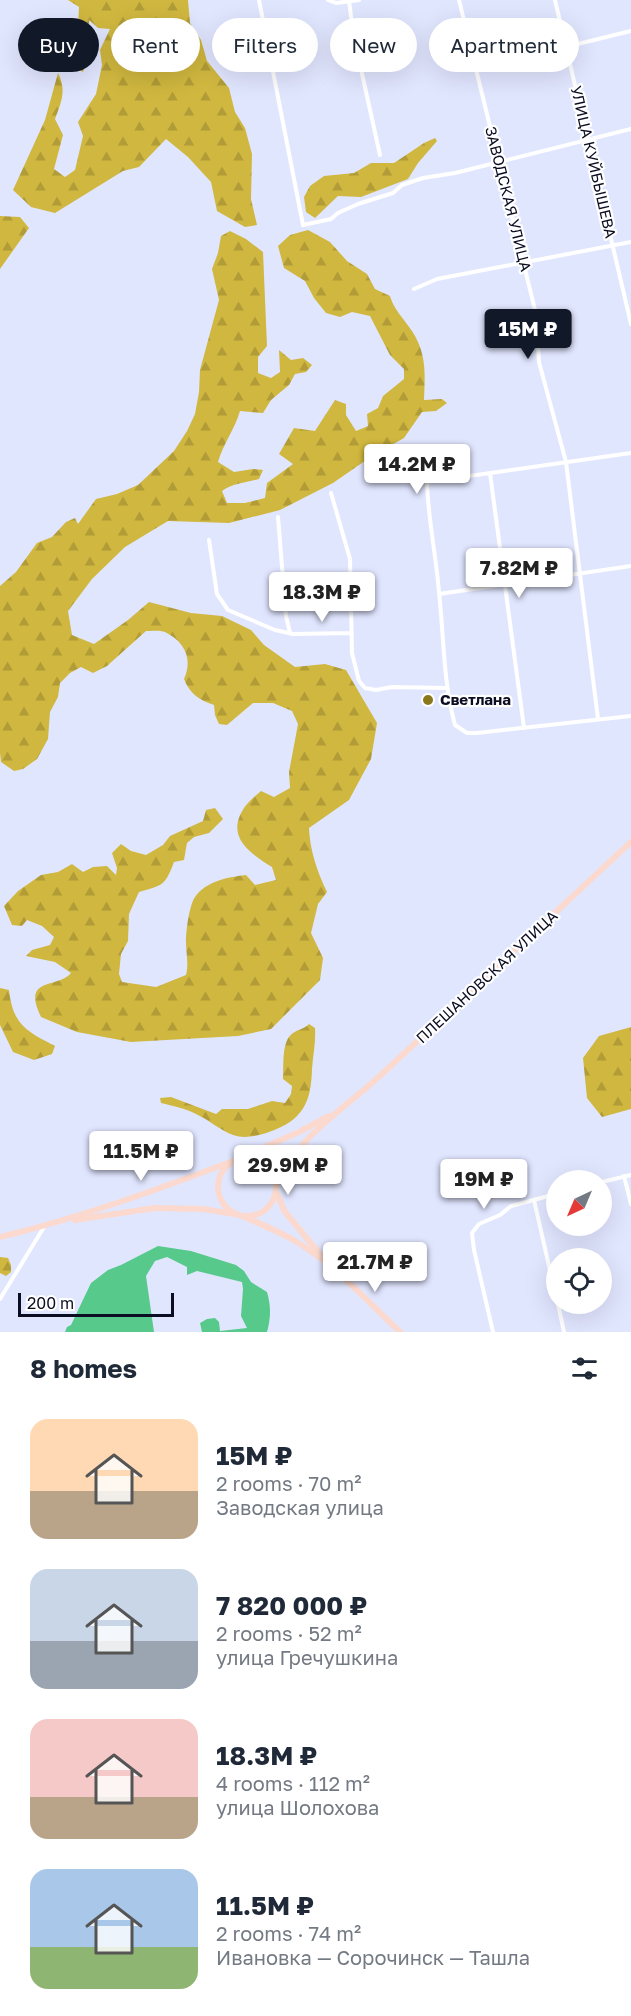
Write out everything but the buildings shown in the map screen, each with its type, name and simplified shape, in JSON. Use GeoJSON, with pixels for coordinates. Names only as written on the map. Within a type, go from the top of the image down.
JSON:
{"type":"FeatureCollection","features":[{"type":"Feature","properties":{"kind":"main road","name":"ПЛЕШАНОВСКАЯ УЛИЦА"},"geometry":{"type":"LineString","coordinates":[[340,1110],[385,1072],[631,842]]}},
{"type":"Feature","properties":{"kind":"main road"},"geometry":{"type":"LineString","coordinates":[[0,1237],[44,1227],[163,1188],[299,1132],[340,1110]]}},
{"type":"Feature","properties":{"kind":"main road"},"geometry":{"type":"LineString","coordinates":[[57,1223],[154,1208],[203,1209],[251,1215],[264,1209],[276,1192],[277,1184],[288,1161],[340,1110]]}},
{"type":"Feature","properties":{"kind":"main road"},"geometry":{"type":"LineString","coordinates":[[277,1184],[274,1176],[264,1164],[249,1158],[236,1159],[221,1173],[218,1188],[222,1202],[239,1215],[298,1243],[334,1270],[400,1332]]}},
{"type":"Feature","properties":{"kind":"main road"},"geometry":{"type":"LineString","coordinates":[[276,1192],[285,1212],[334,1270]]}},
{"type":"Feature","properties":{"kind":"street"},"geometry":{"type":"LineString","coordinates":[[259,0],[303,225],[331,219],[358,204],[393,193],[402,185],[423,178],[455,173],[631,129]]}},
{"type":"Feature","properties":{"kind":"street"},"geometry":{"type":"LineString","coordinates":[[328,0],[336,3],[359,0]]}},
{"type":"Feature","properties":{"kind":"street","name":"ЗАВОДСКАЯ УЛИЦА"},"geometry":{"type":"LineString","coordinates":[[459,0],[463,18]]}},
{"type":"Feature","properties":{"kind":"street","name":"УЛИЦА КУЙБЫШЕВА"},"geometry":{"type":"LineString","coordinates":[[555,0],[559,18]]}},
{"type":"Feature","properties":{"kind":"street"},"geometry":{"type":"LineString","coordinates":[[349,1],[353,33],[380,155]]}},
{"type":"Feature","properties":{"kind":"street"},"geometry":{"type":"LineString","coordinates":[[579,43],[631,31]]}},
{"type":"Feature","properties":{"kind":"street","name":"ЗАВОДСКАЯ УЛИЦА"},"geometry":{"type":"LineString","coordinates":[[477,72],[536,314],[539,362],[566,462],[598,719]]}},
{"type":"Feature","properties":{"kind":"street","name":"УЛИЦА КУЙБЫШЕВА"},"geometry":{"type":"LineString","coordinates":[[572,72],[631,324]]}},
{"type":"Feature","properties":{"kind":"street"},"geometry":{"type":"LineString","coordinates":[[414,289],[437,279],[631,242]]}},
{"type":"Feature","properties":{"kind":"street"},"geometry":{"type":"LineString","coordinates":[[631,453],[427,482],[446,688],[455,725],[467,733],[477,733],[631,716]]}},
{"type":"Feature","properties":{"kind":"street"},"geometry":{"type":"LineString","coordinates":[[490,473],[524,728]]}},
{"type":"Feature","properties":{"kind":"street"},"geometry":{"type":"LineString","coordinates":[[332,493],[350,559],[352,653],[359,681],[365,688],[376,690],[392,687],[446,688]]}},
{"type":"Feature","properties":{"kind":"street"},"geometry":{"type":"LineString","coordinates":[[278,518],[286,616],[290,633]]}},
{"type":"Feature","properties":{"kind":"street"},"geometry":{"type":"LineString","coordinates":[[209,540],[216,594],[228,610],[275,630],[290,633],[352,633]]}},
{"type":"Feature","properties":{"kind":"street"},"geometry":{"type":"LineString","coordinates":[[439,594],[631,566]]}},
{"type":"Feature","properties":{"kind":"street"},"geometry":{"type":"LineString","coordinates":[[612,1179],[631,1174]]}},
{"type":"Feature","properties":{"kind":"street"},"geometry":{"type":"LineString","coordinates":[[624,1176],[631,1204]]}},
{"type":"Feature","properties":{"kind":"street"},"geometry":{"type":"LineString","coordinates":[[493,1332],[472,1233],[479,1224],[500,1215],[511,1206],[546,1197]]}},
{"type":"Feature","properties":{"kind":"street"},"geometry":{"type":"LineString","coordinates":[[534,1200],[546,1253]]}},
{"type":"Feature","properties":{"kind":"street"},"geometry":{"type":"LineString","coordinates":[[0,1299],[44,1227]]}},
{"type":"Feature","properties":{"kind":"street"},"geometry":{"type":"LineString","coordinates":[[560,1314],[564,1332]]}},
{"type":"Feature","properties":{"kind":"green space"},"geometry":{"type":"Polygon","coordinates":[[[68,0],[188,0],[190,18],[111,18],[111,72],[200,72],[200,38],[212,72],[216,72],[229,88],[235,112],[245,128],[252,154],[251,199],[257,225],[245,227],[217,211],[211,182],[188,157],[166,139],[139,167],[123,171],[55,213],[31,207],[13,190],[45,120],[58,73],[63,91],[55,119],[63,135],[54,169],[65,177],[75,170],[83,136],[78,122],[96,94],[102,65],[100,50],[110,29],[99,28],[99,18],[78,18],[79,7],[68,0]]]}},
{"type":"Feature","properties":{"kind":"green space"},"geometry":{"type":"Polygon","coordinates":[[[435,138],[437,141],[408,179],[361,197],[338,196],[315,218],[306,212],[304,197],[310,186],[324,176],[354,173],[371,163],[394,163],[435,138]]]}},
{"type":"Feature","properties":{"kind":"green space"},"geometry":{"type":"Polygon","coordinates":[[[0,216],[20,217],[29,228],[0,269],[0,216]]]}},
{"type":"Feature","properties":{"kind":"green space"},"geometry":{"type":"Polygon","coordinates":[[[308,230],[330,242],[347,261],[367,274],[375,289],[390,296],[394,306],[417,340],[423,356],[424,400],[442,399],[447,403],[436,411],[422,412],[404,438],[372,456],[333,483],[280,510],[229,523],[168,521],[125,547],[92,579],[68,611],[72,635],[94,644],[149,602],[191,613],[222,616],[251,630],[264,645],[295,667],[325,664],[346,670],[377,723],[371,759],[349,800],[309,828],[315,861],[327,892],[318,904],[311,933],[323,958],[320,980],[271,1029],[238,1036],[131,1042],[77,1032],[41,1017],[36,1004],[35,995],[38,989],[65,978],[71,973],[55,962],[26,956],[32,950],[50,945],[54,937],[42,926],[27,920],[22,926],[12,925],[4,906],[18,891],[41,875],[58,872],[72,864],[83,872],[93,867],[107,866],[116,875],[117,868],[112,853],[121,844],[131,851],[146,855],[163,845],[170,836],[203,821],[206,810],[215,808],[223,819],[209,833],[194,837],[187,843],[184,860],[174,862],[162,883],[139,892],[129,914],[128,941],[121,954],[119,974],[122,982],[156,987],[186,975],[188,919],[195,897],[211,884],[239,876],[246,875],[255,885],[276,880],[272,867],[248,850],[239,836],[237,827],[244,808],[261,791],[274,797],[290,788],[289,772],[298,724],[292,711],[273,703],[253,703],[227,725],[219,724],[214,705],[196,696],[186,684],[184,679],[188,665],[182,646],[165,632],[146,631],[107,666],[93,673],[81,667],[70,673],[60,683],[58,697],[50,712],[48,739],[37,759],[23,769],[14,771],[1,762],[0,753],[0,586],[16,572],[37,543],[52,537],[66,522],[75,518],[78,524],[96,499],[117,494],[138,485],[174,451],[187,431],[195,414],[200,370],[219,300],[212,269],[221,236],[230,231],[246,239],[263,252],[267,346],[258,357],[258,373],[271,378],[280,372],[279,350],[291,360],[303,358],[312,365],[306,372],[295,374],[289,385],[271,400],[263,413],[240,411],[218,462],[234,472],[263,470],[259,479],[222,491],[227,503],[245,503],[265,498],[267,483],[293,464],[279,454],[294,428],[315,431],[335,400],[346,404],[346,415],[356,431],[368,426],[367,414],[378,408],[383,396],[404,379],[404,369],[390,355],[370,316],[352,312],[340,317],[326,313],[314,298],[305,281],[284,268],[278,246],[290,235],[308,230]]]}},
{"type":"Feature","properties":{"kind":"green space"},"geometry":{"type":"Polygon","coordinates":[[[0,988],[9,990],[14,1011],[23,1026],[55,1046],[52,1054],[34,1060],[13,1052],[0,1025],[0,988]]]}},
{"type":"Feature","properties":{"kind":"green space"},"geometry":{"type":"Polygon","coordinates":[[[309,1024],[315,1028],[310,1092],[303,1109],[290,1122],[281,1127],[256,1136],[237,1136],[192,1112],[161,1103],[160,1098],[171,1097],[216,1114],[222,1109],[248,1109],[272,1101],[285,1103],[291,1094],[292,1086],[283,1079],[287,1042],[293,1033],[309,1024]]]}},
{"type":"Feature","properties":{"kind":"green space"},"geometry":{"type":"Polygon","coordinates":[[[631,1027],[631,1109],[602,1117],[587,1098],[583,1058],[599,1036],[631,1027]]]}},
{"type":"Feature","properties":{"kind":"green space"},"geometry":{"type":"Polygon","coordinates":[[[0,1257],[8,1258],[11,1265],[11,1272],[6,1276],[0,1273],[0,1257]]]}},
{"type":"Feature","properties":{"kind":"shaded area"},"geometry":{"type":"Polygon","coordinates":[[[158,1246],[191,1251],[236,1265],[244,1271],[251,1282],[267,1292],[270,1312],[267,1332],[202,1332],[200,1323],[215,1318],[219,1322],[220,1331],[247,1328],[241,1316],[242,1282],[197,1271],[187,1275],[187,1267],[167,1257],[155,1261],[146,1276],[154,1332],[65,1332],[71,1325],[91,1283],[108,1270],[158,1246]]]}},
{"type":"Feature","properties":{"kind":"place","name":"Светлана"},"geometry":{"type":"Point","coordinates":[428,700]}}]}
